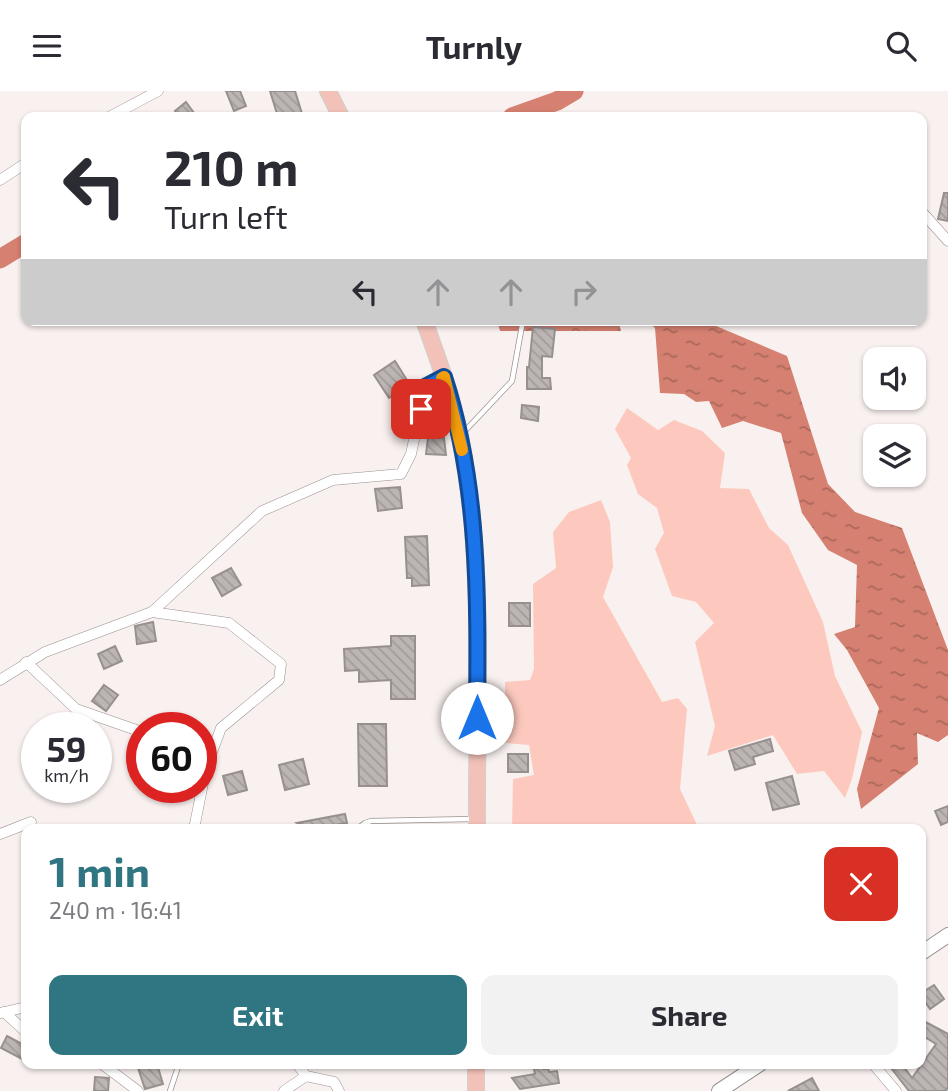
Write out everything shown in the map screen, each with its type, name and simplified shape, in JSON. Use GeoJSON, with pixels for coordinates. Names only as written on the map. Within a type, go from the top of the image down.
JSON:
{"type":"FeatureCollection","features":[{"type":"Feature","properties":{"kind":"main road"},"geometry":{"type":"LineString","coordinates":[[329,92],[339,112]]}},
{"type":"Feature","properties":{"kind":"main road"},"geometry":{"type":"LineString","coordinates":[[426,326],[460,436],[469,486],[478,593],[477,824]]}},
{"type":"Feature","properties":{"kind":"main road"},"geometry":{"type":"LineString","coordinates":[[926,950],[948,935]]}},
{"type":"Feature","properties":{"kind":"main road"},"geometry":{"type":"LineString","coordinates":[[476,1069],[476,1091]]}},
{"type":"Feature","properties":{"kind":"main road"},"geometry":{"type":"LineString","coordinates":[[719,1091],[752,1069]]}},
{"type":"Feature","properties":{"kind":"street"},"geometry":{"type":"LineString","coordinates":[[118,112],[158,91]]}},
{"type":"Feature","properties":{"kind":"street"},"geometry":{"type":"LineString","coordinates":[[0,180],[21,166]]}},
{"type":"Feature","properties":{"kind":"street"},"geometry":{"type":"LineString","coordinates":[[927,218],[948,241]]}},
{"type":"Feature","properties":{"kind":"street"},"geometry":{"type":"LineString","coordinates":[[0,680],[45,652],[152,612],[262,511],[333,480],[401,474],[411,454],[425,387],[444,377]]}},
{"type":"Feature","properties":{"kind":"street"},"geometry":{"type":"LineString","coordinates":[[152,612],[229,624],[281,664],[279,680],[220,728],[206,768],[195,824]]}},
{"type":"Feature","properties":{"kind":"street"},"geometry":{"type":"LineString","coordinates":[[26,662],[76,709],[126,726]]}},
{"type":"Feature","properties":{"kind":"street"},"geometry":{"type":"LineString","coordinates":[[26,824],[31,822]]}},
{"type":"Feature","properties":{"kind":"street"},"geometry":{"type":"LineString","coordinates":[[0,834],[21,826]]}},
{"type":"Feature","properties":{"kind":"street"},"geometry":{"type":"LineString","coordinates":[[2,1013],[21,1008]]}},
{"type":"Feature","properties":{"kind":"street"},"geometry":{"type":"LineString","coordinates":[[2,1013],[21,1029]]}},
{"type":"Feature","properties":{"kind":"street"},"geometry":{"type":"LineString","coordinates":[[109,1069],[138,1091]]}},
{"type":"Feature","properties":{"kind":"street"},"geometry":{"type":"LineString","coordinates":[[301,1069],[306,1076],[334,1082],[339,1091]]}},
{"type":"Feature","properties":{"kind":"street"},"geometry":{"type":"LineString","coordinates":[[877,1069],[896,1091]]}},
{"type":"Feature","properties":{"kind":"street"},"geometry":{"type":"LineString","coordinates":[[284,1091],[306,1076]]}},
{"type":"Feature","properties":{"kind":"lane"},"geometry":{"type":"LineString","coordinates":[[460,436],[513,381],[522,326]]}},
{"type":"Feature","properties":{"kind":"lane"},"geometry":{"type":"LineString","coordinates":[[364,824],[371,821],[477,824]]}},
{"type":"Feature","properties":{"kind":"lane"},"geometry":{"type":"LineString","coordinates":[[170,1091],[177,1069]]}},
{"type":"Feature","properties":{"kind":"shaded area"},"geometry":{"type":"Polygon","coordinates":[[[627,408],[658,430],[674,420],[702,431],[725,453],[720,488],[749,489],[769,528],[788,545],[823,622],[835,676],[862,732],[845,798],[824,771],[797,774],[773,735],[707,756],[715,726],[695,642],[714,623],[696,602],[672,596],[655,549],[664,533],[657,508],[638,494],[627,465],[631,458],[615,429],[627,408]]]}},
{"type":"Feature","properties":{"kind":"shaded area"},"geometry":{"type":"Polygon","coordinates":[[[601,500],[610,522],[613,567],[603,597],[662,702],[678,698],[687,709],[680,789],[697,824],[512,824],[513,779],[534,775],[529,745],[506,743],[505,682],[530,680],[534,669],[533,584],[556,568],[553,532],[569,512],[601,500]]]}},
{"type":"Feature","properties":{"kind":"water"},"geometry":{"type":"Polygon","coordinates":[[[499,326],[620,326],[621,331],[500,331],[499,326]]]}},
{"type":"Feature","properties":{"kind":"water"},"geometry":{"type":"Polygon","coordinates":[[[653,326],[716,326],[787,356],[828,484],[855,512],[902,528],[948,650],[948,735],[938,742],[917,733],[918,764],[861,809],[857,789],[879,708],[847,650],[834,634],[855,627],[857,565],[828,550],[802,513],[781,433],[743,421],[722,428],[709,401],[696,402],[684,394],[660,393],[653,326]]]}},
{"type":"Feature","properties":{"kind":"building"},"geometry":{"type":"Polygon","coordinates":[[[226,91],[240,91],[246,106],[234,111],[226,91]]]}},
{"type":"Feature","properties":{"kind":"building"},"geometry":{"type":"Polygon","coordinates":[[[270,91],[295,91],[301,112],[276,112],[270,91]]]}},
{"type":"Feature","properties":{"kind":"building"},"geometry":{"type":"Polygon","coordinates":[[[186,102],[193,112],[176,112],[186,102]]]}},
{"type":"Feature","properties":{"kind":"building"},"geometry":{"type":"Polygon","coordinates":[[[944,193],[948,193],[948,221],[938,219],[944,193]]]}},
{"type":"Feature","properties":{"kind":"building"},"geometry":{"type":"Polygon","coordinates":[[[533,327],[555,329],[552,357],[542,356],[542,378],[550,378],[551,389],[527,389],[527,367],[533,327]]]}},
{"type":"Feature","properties":{"kind":"building"},"geometry":{"type":"Polygon","coordinates":[[[395,361],[410,385],[389,398],[374,375],[395,361]]]}},
{"type":"Feature","properties":{"kind":"building"},"geometry":{"type":"Polygon","coordinates":[[[522,405],[539,407],[538,421],[521,418],[522,405]]]}},
{"type":"Feature","properties":{"kind":"building"},"geometry":{"type":"Polygon","coordinates":[[[428,438],[444,438],[446,455],[426,454],[428,438]]]}},
{"type":"Feature","properties":{"kind":"building"},"geometry":{"type":"Polygon","coordinates":[[[400,487],[402,508],[378,511],[375,489],[400,487]]]}},
{"type":"Feature","properties":{"kind":"building"},"geometry":{"type":"Polygon","coordinates":[[[427,536],[429,585],[412,586],[412,578],[407,578],[405,537],[427,536]]]}},
{"type":"Feature","properties":{"kind":"building"},"geometry":{"type":"Polygon","coordinates":[[[231,568],[241,585],[222,596],[212,578],[231,568]]]}},
{"type":"Feature","properties":{"kind":"building"},"geometry":{"type":"Polygon","coordinates":[[[509,603],[530,603],[530,626],[509,626],[509,603]]]}},
{"type":"Feature","properties":{"kind":"building"},"geometry":{"type":"Polygon","coordinates":[[[153,622],[156,641],[137,644],[135,626],[153,622]]]}},
{"type":"Feature","properties":{"kind":"building"},"geometry":{"type":"Polygon","coordinates":[[[391,636],[415,636],[415,699],[391,699],[391,680],[359,682],[359,670],[345,671],[344,649],[391,646],[391,636]]]}},
{"type":"Feature","properties":{"kind":"building"},"geometry":{"type":"Polygon","coordinates":[[[115,646],[122,661],[104,669],[98,654],[115,646]]]}},
{"type":"Feature","properties":{"kind":"building"},"geometry":{"type":"Polygon","coordinates":[[[104,685],[118,695],[106,711],[92,701],[104,685]]]}},
{"type":"Feature","properties":{"kind":"building"},"geometry":{"type":"Polygon","coordinates":[[[358,724],[386,724],[387,786],[359,786],[358,724]]]}},
{"type":"Feature","properties":{"kind":"building"},"geometry":{"type":"Polygon","coordinates":[[[770,739],[773,751],[753,757],[755,764],[735,770],[729,751],[770,739]]]}},
{"type":"Feature","properties":{"kind":"building"},"geometry":{"type":"Polygon","coordinates":[[[508,754],[528,754],[528,772],[508,772],[508,754]]]}},
{"type":"Feature","properties":{"kind":"building"},"geometry":{"type":"Polygon","coordinates":[[[303,759],[309,784],[285,790],[279,765],[303,759]]]}},
{"type":"Feature","properties":{"kind":"building"},"geometry":{"type":"Polygon","coordinates":[[[242,771],[247,790],[228,795],[223,776],[242,771]]]}},
{"type":"Feature","properties":{"kind":"building"},"geometry":{"type":"Polygon","coordinates":[[[792,776],[799,804],[773,810],[766,783],[792,776]]]}},
{"type":"Feature","properties":{"kind":"building"},"geometry":{"type":"Polygon","coordinates":[[[948,806],[948,822],[941,825],[935,811],[948,806]]]}},
{"type":"Feature","properties":{"kind":"building"},"geometry":{"type":"Polygon","coordinates":[[[345,814],[347,823],[299,824],[297,823],[345,814]]]}},
{"type":"Feature","properties":{"kind":"building"},"geometry":{"type":"Polygon","coordinates":[[[934,985],[944,999],[930,1009],[926,1003],[926,990],[934,985]]]}},
{"type":"Feature","properties":{"kind":"building"},"geometry":{"type":"Polygon","coordinates":[[[926,1022],[948,1034],[946,1091],[909,1091],[892,1069],[906,1069],[912,1078],[918,1069],[926,1069],[926,1058],[936,1044],[926,1038],[926,1022]]]}},
{"type":"Feature","properties":{"kind":"building"},"geometry":{"type":"Polygon","coordinates":[[[7,1036],[21,1043],[21,1058],[1,1048],[7,1036]]]}},
{"type":"Feature","properties":{"kind":"building"},"geometry":{"type":"Polygon","coordinates":[[[138,1069],[158,1069],[163,1084],[145,1089],[138,1069]]]}},
{"type":"Feature","properties":{"kind":"building"},"geometry":{"type":"Polygon","coordinates":[[[534,1069],[557,1071],[559,1083],[520,1089],[512,1078],[535,1074],[534,1069]]]}},
{"type":"Feature","properties":{"kind":"building"},"geometry":{"type":"Polygon","coordinates":[[[95,1077],[109,1078],[108,1091],[94,1091],[95,1077]]]}},
{"type":"Feature","properties":{"kind":"building"},"geometry":{"type":"Polygon","coordinates":[[[812,1078],[819,1091],[788,1091],[812,1078]]]}},
{"type":"Feature","properties":{"kind":"waterway"},"geometry":{"type":"LineString","coordinates":[[526,112],[557,101],[574,91]]}},
{"type":"Feature","properties":{"kind":"waterway"},"geometry":{"type":"LineString","coordinates":[[0,259],[21,246]]}},
{"type":"Feature","properties":{"kind":"slow traffic"},"geometry":{"type":"LineString","coordinates":[[442,378],[444,377],[450,397],[462,450]]}},
{"type":"Feature","properties":{"kind":"route"},"geometry":{"type":"LineString","coordinates":[[421,409],[425,387],[444,377],[460,436],[469,486],[478,593],[477,718]]}}]}
